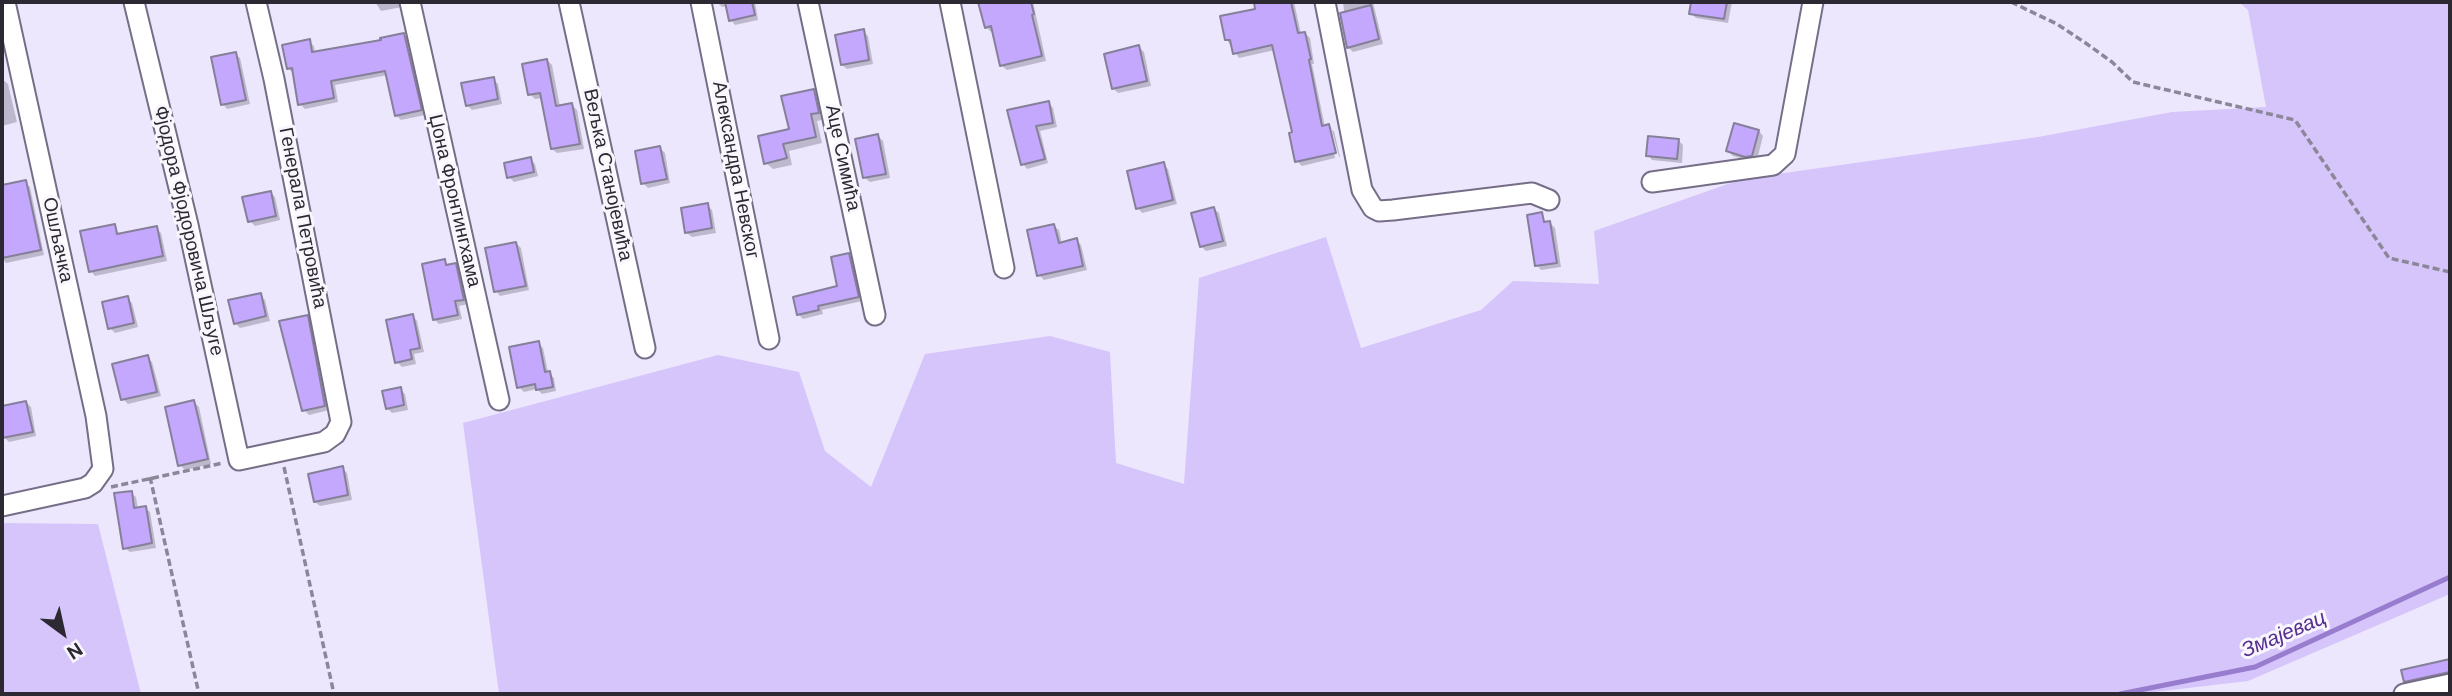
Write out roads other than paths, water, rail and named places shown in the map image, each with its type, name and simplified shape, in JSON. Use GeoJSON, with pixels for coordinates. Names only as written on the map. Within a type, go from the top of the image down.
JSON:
{"type":"FeatureCollection","features":[{"type":"Feature","properties":{"kind":"street","name":"Ошљачка"},"geometry":{"type":"LineString","coordinates":[[2,506],[85,488],[93,483],[103,469],[96,416],[5,2]]}},
{"type":"Feature","properties":{"kind":"street","name":"Фјодора Фјодоровича Шљуге"},"geometry":{"type":"LineString","coordinates":[[134,2],[188,225],[239,460],[280,452]]}},
{"type":"Feature","properties":{"kind":"street","name":"Генерала Петровића"},"geometry":{"type":"LineString","coordinates":[[256,2],[274,79],[341,422],[335,434],[324,442],[280,452]]}},
{"type":"Feature","properties":{"kind":"street","name":"Џона Фронтингхама"},"geometry":{"type":"LineString","coordinates":[[410,2],[499,400]]}},
{"type":"Feature","properties":{"kind":"street","name":"Вељка Станојевића"},"geometry":{"type":"LineString","coordinates":[[569,2],[645,348]]}},
{"type":"Feature","properties":{"kind":"street","name":"Александра Невског"},"geometry":{"type":"LineString","coordinates":[[701,2],[769,338]]}},
{"type":"Feature","properties":{"kind":"street","name":"Аце Симића"},"geometry":{"type":"LineString","coordinates":[[808,2],[875,315]]}},
{"type":"Feature","properties":{"kind":"street"},"geometry":{"type":"LineString","coordinates":[[950,2],[1004,268]]}},
{"type":"Feature","properties":{"kind":"street"},"geometry":{"type":"LineString","coordinates":[[1325,2],[1362,190],[1373,208],[1379,211],[1532,193],[1549,200]]}},
{"type":"Feature","properties":{"kind":"street"},"geometry":{"type":"LineString","coordinates":[[1652,182],[1773,165],[1785,154],[1813,2]]}},
{"type":"Feature","properties":{"kind":"street"},"geometry":{"type":"LineString","coordinates":[[2404,694],[2450,684]]}},
{"type":"Feature","properties":{"kind":"waterway","name":"Змајевац"},"geometry":{"type":"LineString","coordinates":[[2120,694],[2255,667],[2450,577]]}}]}
